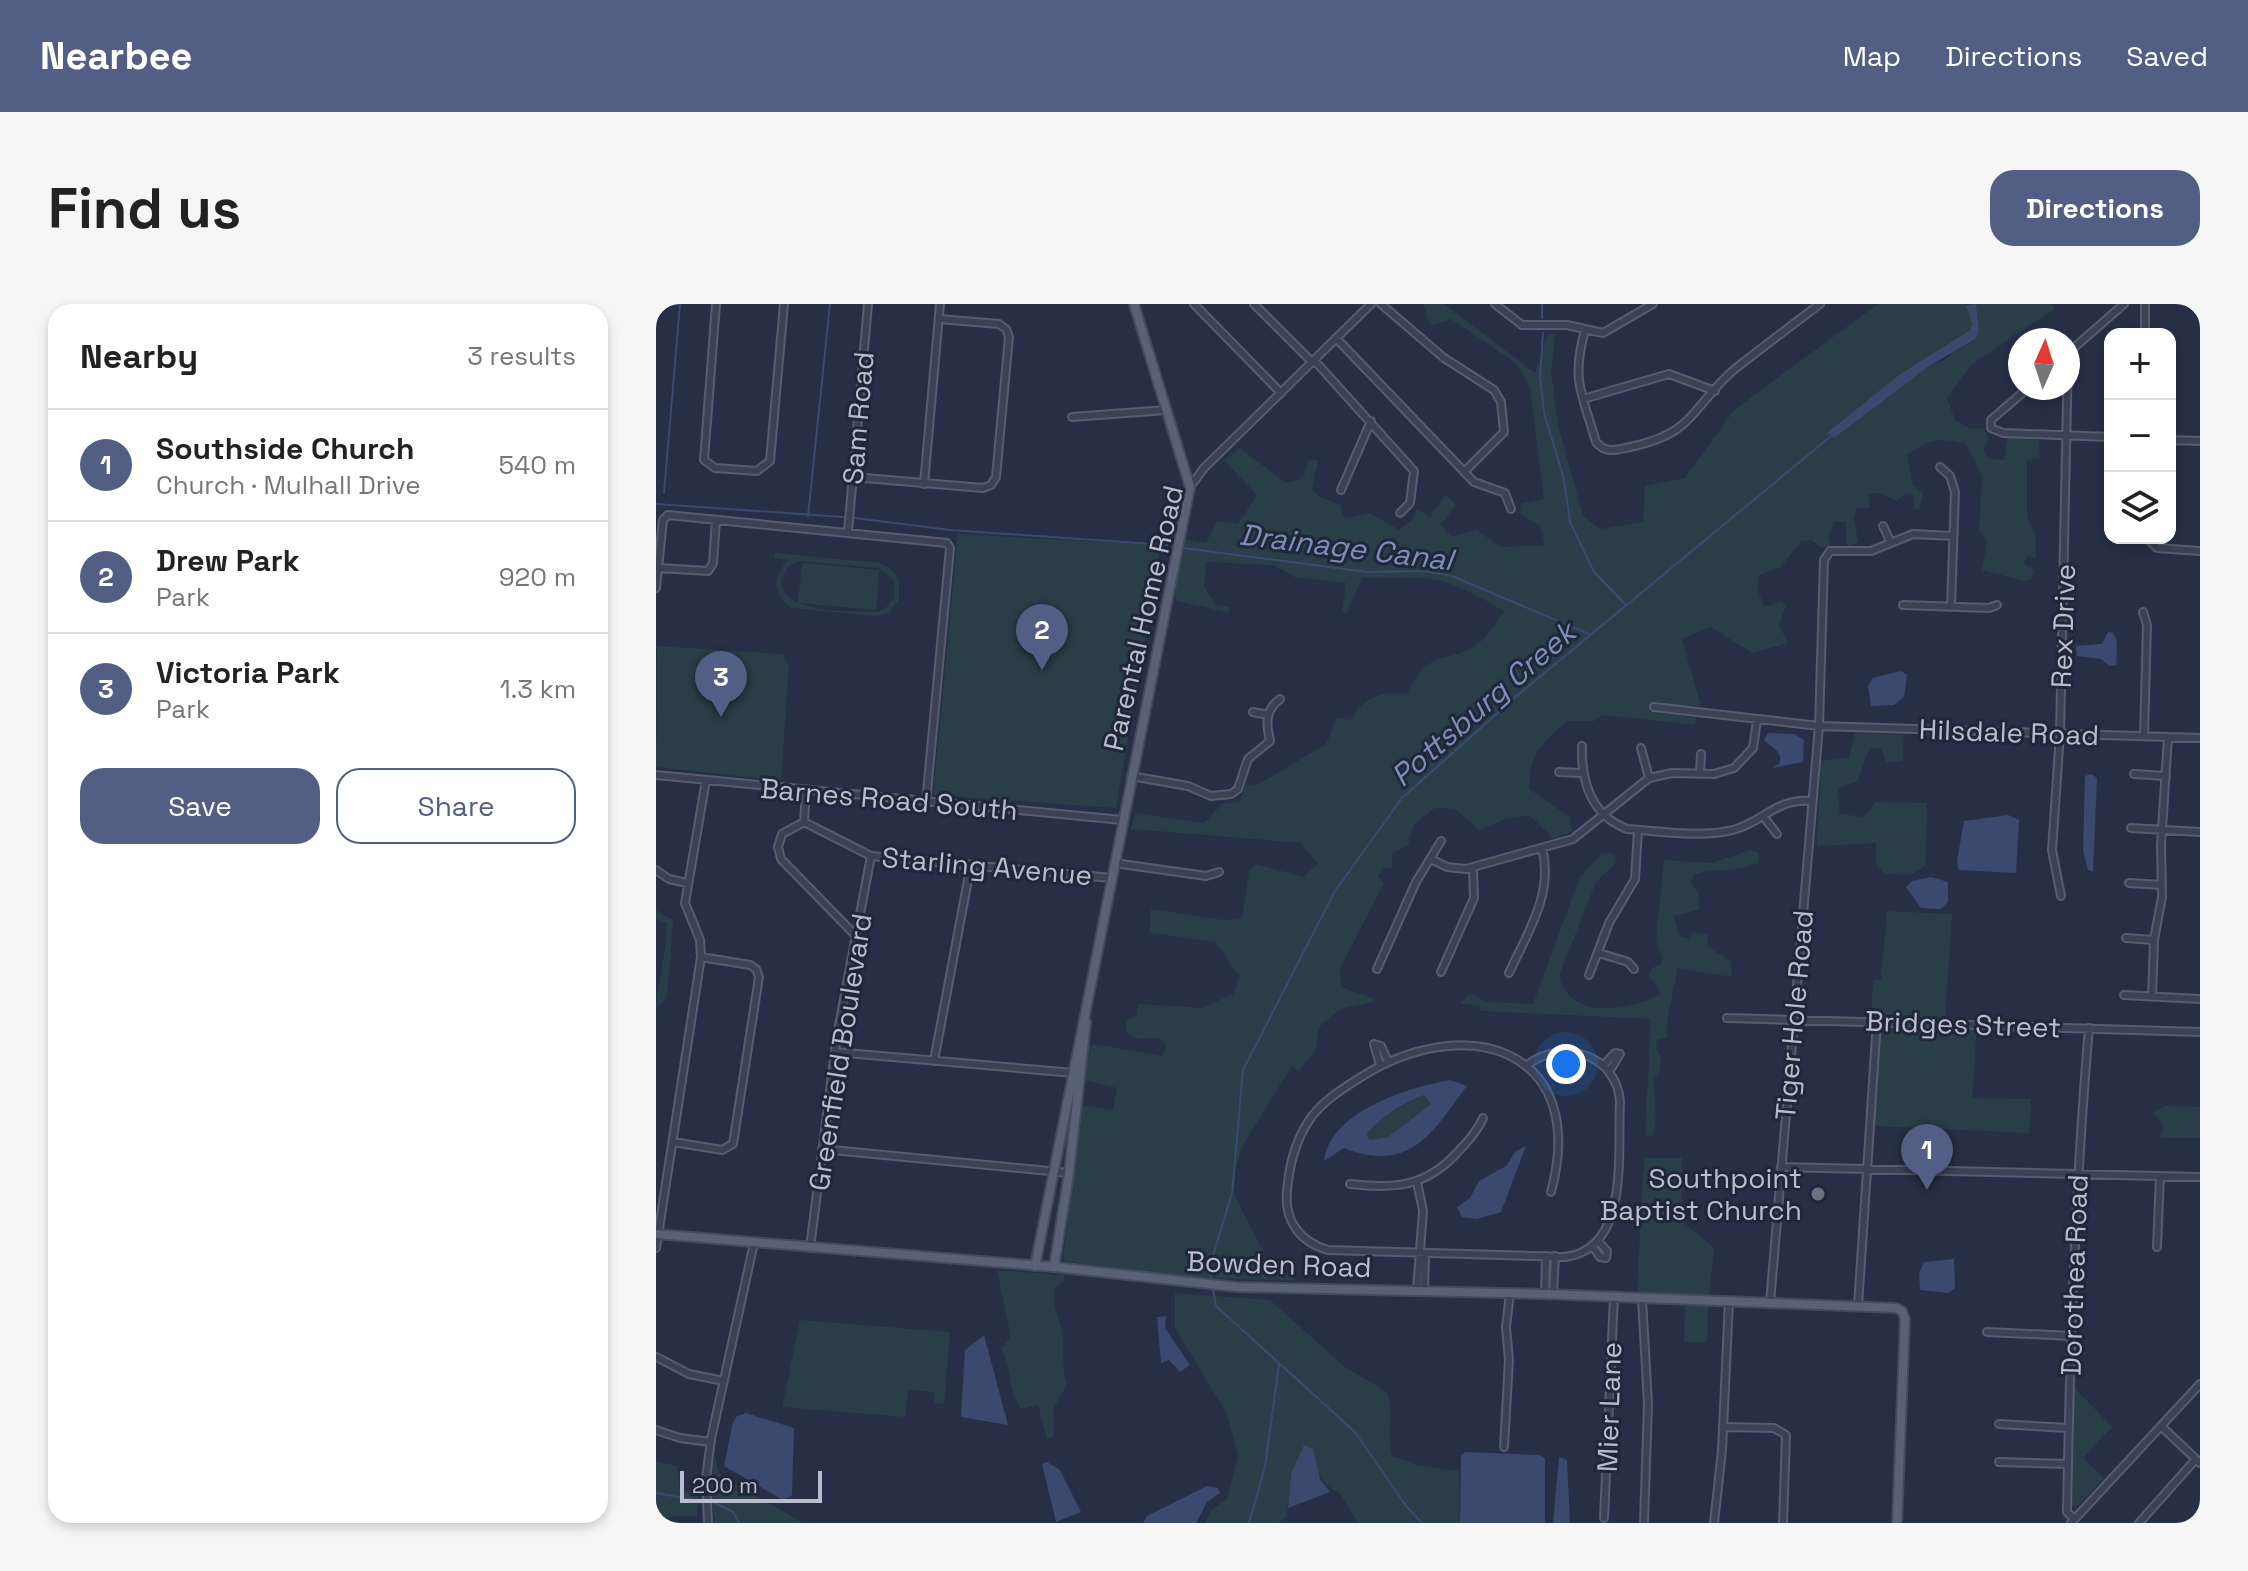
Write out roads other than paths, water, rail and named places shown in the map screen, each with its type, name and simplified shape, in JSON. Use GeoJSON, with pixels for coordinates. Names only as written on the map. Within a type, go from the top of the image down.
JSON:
{"type":"FeatureCollection","features":[{"type":"Feature","properties":{"kind":"main road"},"geometry":{"type":"LineString","coordinates":[[1134,304],[1190,487]]}},
{"type":"Feature","properties":{"kind":"main road","name":"Parental Home Road"},"geometry":{"type":"LineString","coordinates":[[1035,1266],[1073,1094],[1122,820],[1190,487]]}},
{"type":"Feature","properties":{"kind":"main road","name":"Parental Home Road"},"geometry":{"type":"LineString","coordinates":[[1054,1267],[1069,1173],[1073,1094]]}},
{"type":"Feature","properties":{"kind":"main road","name":"Bowden Road"},"geometry":{"type":"LineString","coordinates":[[658,1234],[1054,1267],[1237,1287],[1614,1296],[1858,1306],[1902,1311],[1897,1523]]}},
{"type":"Feature","properties":{"kind":"street"},"geometry":{"type":"LineString","coordinates":[[716,304],[703,455],[707,464],[715,468],[757,471],[765,468],[770,461],[784,304]]}},
{"type":"Feature","properties":{"kind":"street","name":"Sam Road"},"geometry":{"type":"LineString","coordinates":[[848,532],[868,304]]}},
{"type":"Feature","properties":{"kind":"street"},"geometry":{"type":"LineString","coordinates":[[924,484],[940,304]]}},
{"type":"Feature","properties":{"kind":"street"},"geometry":{"type":"LineString","coordinates":[[1194,304],[1281,393]]}},
{"type":"Feature","properties":{"kind":"street"},"geometry":{"type":"LineString","coordinates":[[1254,304],[1371,421],[1414,471],[1410,503],[1400,513]]}},
{"type":"Feature","properties":{"kind":"street","name":"Parental Home Road"},"geometry":{"type":"LineString","coordinates":[[1190,487],[1204,468],[1371,304]]}},
{"type":"Feature","properties":{"kind":"street"},"geometry":{"type":"LineString","coordinates":[[1381,304],[1444,358],[1485,382],[1498,396],[1504,432],[1464,472]]}},
{"type":"Feature","properties":{"kind":"street"},"geometry":{"type":"LineString","coordinates":[[1495,304],[1522,325],[1567,325],[1603,333],[1653,304]]}},
{"type":"Feature","properties":{"kind":"street"},"geometry":{"type":"LineString","coordinates":[[1509,304],[1509,316]]}},
{"type":"Feature","properties":{"kind":"street"},"geometry":{"type":"LineString","coordinates":[[1585,330],[1576,367],[1583,399],[1596,442],[1603,449],[1613,450],[1669,436],[1686,425],[1734,370],[1820,304]]}},
{"type":"Feature","properties":{"kind":"street"},"geometry":{"type":"LineString","coordinates":[[2080,343],[2124,304]]}},
{"type":"Feature","properties":{"kind":"street"},"geometry":{"type":"LineString","coordinates":[[2145,304],[2145,328]]}},
{"type":"Feature","properties":{"kind":"street"},"geometry":{"type":"LineString","coordinates":[[853,477],[994,488],[1008,326],[939,319]]}},
{"type":"Feature","properties":{"kind":"street"},"geometry":{"type":"LineString","coordinates":[[1336,338],[1477,484],[1505,493],[1511,509]]}},
{"type":"Feature","properties":{"kind":"street"},"geometry":{"type":"LineString","coordinates":[[1583,399],[1669,374],[1680,375],[1715,391]]}},
{"type":"Feature","properties":{"kind":"street"},"geometry":{"type":"LineString","coordinates":[[2014,400],[1991,420],[1990,426],[1995,431],[2104,437]]}},
{"type":"Feature","properties":{"kind":"street","name":"Rex Drive"},"geometry":{"type":"LineString","coordinates":[[2061,896],[2052,850],[2060,734],[2068,400]]}},
{"type":"Feature","properties":{"kind":"street"},"geometry":{"type":"LineString","coordinates":[[1072,417],[1166,410]]}},
{"type":"Feature","properties":{"kind":"street"},"geometry":{"type":"LineString","coordinates":[[1341,490],[1371,421]]}},
{"type":"Feature","properties":{"kind":"street"},"geometry":{"type":"LineString","coordinates":[[2176,440],[2200,441]]}},
{"type":"Feature","properties":{"kind":"street"},"geometry":{"type":"LineString","coordinates":[[1940,467],[1954,486],[1951,607]]}},
{"type":"Feature","properties":{"kind":"street"},"geometry":{"type":"LineString","coordinates":[[656,588],[664,517],[947,543],[950,548],[926,803]]}},
{"type":"Feature","properties":{"kind":"street"},"geometry":{"type":"LineString","coordinates":[[658,568],[708,571],[713,563],[716,520]]}},
{"type":"Feature","properties":{"kind":"street"},"geometry":{"type":"LineString","coordinates":[[1883,526],[1890,541],[1913,534],[1953,536]]}},
{"type":"Feature","properties":{"kind":"street","name":"Tiger Hole Road"},"geometry":{"type":"LineString","coordinates":[[1770,1303],[1819,726],[1824,560],[1827,552],[1871,551],[1890,541]]}},
{"type":"Feature","properties":{"kind":"street"},"geometry":{"type":"LineString","coordinates":[[2154,544],[2164,550],[2200,551]]}},
{"type":"Feature","properties":{"kind":"street"},"geometry":{"type":"LineString","coordinates":[[1903,605],[1997,605]]}},
{"type":"Feature","properties":{"kind":"street"},"geometry":{"type":"LineString","coordinates":[[2143,612],[2147,625],[2144,736]]}},
{"type":"Feature","properties":{"kind":"street"},"geometry":{"type":"LineString","coordinates":[[1131,776],[1188,786],[1211,796],[1231,794],[1238,789],[1248,759],[1270,741],[1268,715],[1271,706],[1280,699]]}},
{"type":"Feature","properties":{"kind":"street","name":"Hilsdale Road"},"geometry":{"type":"LineString","coordinates":[[1654,707],[1819,726],[2200,738]]}},
{"type":"Feature","properties":{"kind":"street"},"geometry":{"type":"LineString","coordinates":[[1253,712],[1268,715]]}},
{"type":"Feature","properties":{"kind":"street"},"geometry":{"type":"LineString","coordinates":[[1431,859],[1455,869],[1473,868],[1579,836],[1649,778],[1672,773],[1721,773],[1740,764],[1753,748],[1757,720]]}},
{"type":"Feature","properties":{"kind":"street"},"geometry":{"type":"LineString","coordinates":[[2152,997],[2154,940],[2162,885],[2168,737]]}},
{"type":"Feature","properties":{"kind":"street"},"geometry":{"type":"LineString","coordinates":[[1582,746],[1581,773],[1590,796],[1620,826],[1638,830],[1721,832],[1743,826],[1789,800],[1812,801]]}},
{"type":"Feature","properties":{"kind":"street"},"geometry":{"type":"LineString","coordinates":[[1641,748],[1649,778]]}},
{"type":"Feature","properties":{"kind":"street"},"geometry":{"type":"LineString","coordinates":[[1700,773],[1701,754]]}},
{"type":"Feature","properties":{"kind":"street"},"geometry":{"type":"LineString","coordinates":[[1559,772],[1581,773]]}},
{"type":"Feature","properties":{"kind":"street"},"geometry":{"type":"LineString","coordinates":[[2134,774],[2166,776]]}},
{"type":"Feature","properties":{"kind":"street","name":"Barnes Road South"},"geometry":{"type":"LineString","coordinates":[[656,775],[806,792],[1122,820]]}},
{"type":"Feature","properties":{"kind":"street"},"geometry":{"type":"LineString","coordinates":[[656,1248],[701,957],[700,940],[685,908],[706,780]]}},
{"type":"Feature","properties":{"kind":"street"},"geometry":{"type":"LineString","coordinates":[[806,792],[804,822],[782,834],[778,847],[781,859],[856,936]]}},
{"type":"Feature","properties":{"kind":"street"},"geometry":{"type":"LineString","coordinates":[[1763,816],[1777,834]]}},
{"type":"Feature","properties":{"kind":"street","name":"Starling Avenue"},"geometry":{"type":"LineString","coordinates":[[804,822],[871,856],[1112,878]]}},
{"type":"Feature","properties":{"kind":"street"},"geometry":{"type":"LineString","coordinates":[[2131,828],[2200,832]]}},
{"type":"Feature","properties":{"kind":"street"},"geometry":{"type":"LineString","coordinates":[[1589,975],[1609,923],[1635,879],[1638,830]]}},
{"type":"Feature","properties":{"kind":"street"},"geometry":{"type":"LineString","coordinates":[[1377,969],[1416,882],[1441,841]]}},
{"type":"Feature","properties":{"kind":"street"},"geometry":{"type":"LineString","coordinates":[[1509,973],[1544,895],[1547,876],[1542,848]]}},
{"type":"Feature","properties":{"kind":"street","name":"Greenfield Boulevard"},"geometry":{"type":"LineString","coordinates":[[810,1248],[835,1052],[871,856]]}},
{"type":"Feature","properties":{"kind":"street"},"geometry":{"type":"LineString","coordinates":[[1114,863],[1206,876],[1219,872]]}},
{"type":"Feature","properties":{"kind":"street"},"geometry":{"type":"LineString","coordinates":[[934,1061],[971,864]]}},
{"type":"Feature","properties":{"kind":"street"},"geometry":{"type":"LineString","coordinates":[[1441,972],[1474,898],[1473,868]]}},
{"type":"Feature","properties":{"kind":"street"},"geometry":{"type":"LineString","coordinates":[[656,870],[669,879],[687,883]]}},
{"type":"Feature","properties":{"kind":"street"},"geometry":{"type":"LineString","coordinates":[[2129,883],[2162,885]]}},
{"type":"Feature","properties":{"kind":"street"},"geometry":{"type":"LineString","coordinates":[[2126,938],[2154,940]]}},
{"type":"Feature","properties":{"kind":"street"},"geometry":{"type":"LineString","coordinates":[[1599,953],[1628,962],[1634,969]]}},
{"type":"Feature","properties":{"kind":"street"},"geometry":{"type":"LineString","coordinates":[[673,1142],[722,1150],[733,1144],[759,977],[750,965],[701,957]]}},
{"type":"Feature","properties":{"kind":"street"},"geometry":{"type":"LineString","coordinates":[[2124,995],[2200,999]]}},
{"type":"Feature","properties":{"kind":"street","name":"Bridges Street"},"geometry":{"type":"LineString","coordinates":[[1727,1018],[2200,1032]]}},
{"type":"Feature","properties":{"kind":"street"},"geometry":{"type":"LineString","coordinates":[[1858,1306],[1877,1021]]}},
{"type":"Feature","properties":{"kind":"street","name":"Dorothea Road"},"geometry":{"type":"LineString","coordinates":[[2073,1521],[2067,1512],[2076,1174],[2089,1028]]}},
{"type":"Feature","properties":{"kind":"street"},"geometry":{"type":"LineString","coordinates":[[1380,1065],[1374,1044],[1381,1046],[1388,1061]]}},
{"type":"Feature","properties":{"kind":"street"},"geometry":{"type":"LineString","coordinates":[[1526,1066],[1541,1055],[1562,1050],[1583,1054],[1603,1066],[1618,1086],[1613,1210],[1609,1228],[1593,1247],[1574,1256],[1328,1250],[1306,1241],[1294,1228],[1286,1199],[1291,1160],[1308,1122],[1327,1100],[1388,1061],[1418,1049],[1466,1044],[1503,1052],[1526,1066],[1547,1091],[1557,1116],[1559,1151],[1551,1192]]}},
{"type":"Feature","properties":{"kind":"street"},"geometry":{"type":"LineString","coordinates":[[835,1052],[1076,1074]]}},
{"type":"Feature","properties":{"kind":"street"},"geometry":{"type":"LineString","coordinates":[[1603,1066],[1615,1053],[1620,1054],[1621,1059],[1609,1072]]}},
{"type":"Feature","properties":{"kind":"street"},"geometry":{"type":"LineString","coordinates":[[1350,1184],[1388,1188],[1417,1182],[1448,1162],[1471,1138],[1483,1118]]}},
{"type":"Feature","properties":{"kind":"street"},"geometry":{"type":"LineString","coordinates":[[822,1149],[1069,1173]]}},
{"type":"Feature","properties":{"kind":"street"},"geometry":{"type":"LineString","coordinates":[[1781,1167],[2200,1177]]}},
{"type":"Feature","properties":{"kind":"street"},"geometry":{"type":"LineString","coordinates":[[2157,1247],[2160,1176]]}},
{"type":"Feature","properties":{"kind":"street"},"geometry":{"type":"LineString","coordinates":[[1417,1182],[1423,1211],[1421,1290]]}},
{"type":"Feature","properties":{"kind":"street"},"geometry":{"type":"LineString","coordinates":[[1593,1247],[1600,1257],[1606,1258],[1607,1251],[1599,1242]]}},
{"type":"Feature","properties":{"kind":"street"},"geometry":{"type":"LineString","coordinates":[[708,1523],[706,1479],[710,1442],[754,1243]]}},
{"type":"Feature","properties":{"kind":"street"},"geometry":{"type":"LineString","coordinates":[[1546,1256],[1549,1294]]}},
{"type":"Feature","properties":{"kind":"street"},"geometry":{"type":"LineString","coordinates":[[1549,1294],[1555,1256]]}},
{"type":"Feature","properties":{"kind":"street"},"geometry":{"type":"LineString","coordinates":[[1504,1447],[1509,1360],[1506,1327],[1510,1293]]}},
{"type":"Feature","properties":{"kind":"street","name":"Mier Lane"},"geometry":{"type":"LineString","coordinates":[[1604,1518],[1614,1296]]}},
{"type":"Feature","properties":{"kind":"street"},"geometry":{"type":"LineString","coordinates":[[1642,1298],[1642,1342],[1648,1404],[1644,1523]]}},
{"type":"Feature","properties":{"kind":"street"},"geometry":{"type":"LineString","coordinates":[[1714,1523],[1723,1427],[1729,1301]]}},
{"type":"Feature","properties":{"kind":"street"},"geometry":{"type":"LineString","coordinates":[[1987,1332],[2072,1336]]}},
{"type":"Feature","properties":{"kind":"street"},"geometry":{"type":"LineString","coordinates":[[656,1357],[689,1374],[724,1381]]}},
{"type":"Feature","properties":{"kind":"street"},"geometry":{"type":"LineString","coordinates":[[2073,1521],[2200,1384]]}},
{"type":"Feature","properties":{"kind":"street"},"geometry":{"type":"LineString","coordinates":[[1999,1424],[2068,1428]]}},
{"type":"Feature","properties":{"kind":"street"},"geometry":{"type":"LineString","coordinates":[[2139,1523],[2198,1461],[2161,1426]]}},
{"type":"Feature","properties":{"kind":"street"},"geometry":{"type":"LineString","coordinates":[[1723,1427],[1774,1428],[1784,1433],[1787,1439],[1783,1523]]}},
{"type":"Feature","properties":{"kind":"street"},"geometry":{"type":"LineString","coordinates":[[656,1430],[680,1438],[710,1442]]}},
{"type":"Feature","properties":{"kind":"street"},"geometry":{"type":"LineString","coordinates":[[1999,1462],[2068,1464]]}},
{"type":"Feature","properties":{"kind":"water"},"geometry":{"type":"Polygon","coordinates":[[[1976,304],[1979,330],[1975,339],[1929,366],[1834,438],[1827,433],[1899,375],[1969,331],[1972,324],[1966,305],[1976,304]]]}},
{"type":"Feature","properties":{"kind":"water"},"geometry":{"type":"Polygon","coordinates":[[[2108,632],[2113,633],[2117,641],[2116,665],[2109,666],[2101,659],[2077,656],[2076,646],[2102,644],[2108,632]]]}},
{"type":"Feature","properties":{"kind":"water"},"geometry":{"type":"Polygon","coordinates":[[[1901,671],[1907,675],[1904,697],[1894,705],[1871,706],[1868,686],[1873,678],[1901,671]]]}},
{"type":"Feature","properties":{"kind":"water"},"geometry":{"type":"Polygon","coordinates":[[[1768,733],[1794,734],[1804,740],[1803,762],[1772,768],[1780,763],[1780,758],[1778,752],[1764,740],[1768,733]]]}},
{"type":"Feature","properties":{"kind":"water"},"geometry":{"type":"Polygon","coordinates":[[[2091,774],[2097,778],[2093,872],[2088,870],[2083,850],[2085,776],[2091,774]]]}},
{"type":"Feature","properties":{"kind":"water"},"geometry":{"type":"Polygon","coordinates":[[[2008,815],[2019,820],[2016,873],[1959,870],[1957,861],[1964,821],[2008,815]]]}},
{"type":"Feature","properties":{"kind":"water"},"geometry":{"type":"Polygon","coordinates":[[[1931,877],[1948,882],[1948,902],[1941,909],[1921,908],[1906,887],[1912,881],[1931,877]]]}},
{"type":"Feature","properties":{"kind":"water"},"geometry":{"type":"Polygon","coordinates":[[[1450,1080],[1467,1086],[1430,1133],[1417,1144],[1403,1152],[1386,1156],[1367,1155],[1344,1148],[1324,1161],[1329,1143],[1356,1115],[1394,1096],[1450,1080]],[[1424,1095],[1400,1106],[1367,1133],[1369,1140],[1388,1137],[1431,1104],[1424,1095]]]}},
{"type":"Feature","properties":{"kind":"water"},"geometry":{"type":"Polygon","coordinates":[[[1526,1146],[1501,1212],[1476,1219],[1462,1217],[1457,1207],[1470,1198],[1479,1181],[1506,1166],[1516,1151],[1526,1146]]]}},
{"type":"Feature","properties":{"kind":"water"},"geometry":{"type":"Polygon","coordinates":[[[1954,1259],[1955,1288],[1948,1293],[1920,1290],[1919,1273],[1924,1262],[1954,1259]]]}},
{"type":"Feature","properties":{"kind":"water"},"geometry":{"type":"Polygon","coordinates":[[[1166,1316],[1165,1328],[1190,1365],[1180,1372],[1169,1360],[1161,1363],[1157,1317],[1166,1316]]]}},
{"type":"Feature","properties":{"kind":"water"},"geometry":{"type":"Polygon","coordinates":[[[984,1335],[1008,1425],[961,1417],[965,1350],[984,1335]]]}},
{"type":"Feature","properties":{"kind":"water"},"geometry":{"type":"Polygon","coordinates":[[[746,1413],[794,1428],[792,1495],[783,1500],[724,1466],[733,1422],[737,1416],[746,1413]]]}},
{"type":"Feature","properties":{"kind":"water"},"geometry":{"type":"Polygon","coordinates":[[[1304,1445],[1313,1449],[1320,1479],[1330,1492],[1288,1508],[1291,1474],[1304,1445]]]}},
{"type":"Feature","properties":{"kind":"water"},"geometry":{"type":"Polygon","coordinates":[[[1465,1452],[1539,1455],[1545,1458],[1545,1523],[1460,1523],[1461,1456],[1465,1452]]]}},
{"type":"Feature","properties":{"kind":"water"},"geometry":{"type":"Polygon","coordinates":[[[1559,1457],[1567,1460],[1570,1523],[1553,1523],[1559,1457]]]}},
{"type":"Feature","properties":{"kind":"water"},"geometry":{"type":"Polygon","coordinates":[[[1047,1462],[1060,1470],[1081,1512],[1056,1522],[1042,1464],[1047,1462]]]}},
{"type":"Feature","properties":{"kind":"water"},"geometry":{"type":"Polygon","coordinates":[[[1207,1486],[1218,1488],[1220,1493],[1207,1502],[1196,1523],[1143,1523],[1147,1516],[1207,1486]]]}},
{"type":"Feature","properties":{"kind":"waterway"},"geometry":{"type":"LineString","coordinates":[[664,493],[680,304]]}},
{"type":"Feature","properties":{"kind":"waterway","name":"Drainage Canal"},"geometry":{"type":"LineString","coordinates":[[808,516],[830,304]]}},
{"type":"Feature","properties":{"kind":"waterway","name":"Drainage Canal"},"geometry":{"type":"LineString","coordinates":[[1542,304],[1542,318]]}},
{"type":"Feature","properties":{"kind":"waterway","name":"Drainage Canal"},"geometry":{"type":"LineString","coordinates":[[1543,333],[1540,376],[1544,413],[1564,479],[1570,522],[1594,572],[1626,605]]}},
{"type":"Feature","properties":{"kind":"waterway","name":"Pottsburg Creek"},"geometry":{"type":"LineString","coordinates":[[1212,1283],[1209,1269],[1232,1193],[1243,1070],[1335,891],[1402,798],[1519,694],[1831,436]]}},
{"type":"Feature","properties":{"kind":"waterway","name":"Drainage Canal"},"geometry":{"type":"LineString","coordinates":[[656,504],[843,517]]}},
{"type":"Feature","properties":{"kind":"waterway","name":"Drainage Canal"},"geometry":{"type":"LineString","coordinates":[[855,518],[950,530],[1167,545]]}},
{"type":"Feature","properties":{"kind":"waterway","name":"Drainage Canal"},"geometry":{"type":"LineString","coordinates":[[1183,548],[1367,572],[1423,571],[1452,576],[1589,634]]}},
{"type":"Feature","properties":{"kind":"waterway","name":"Pottsburg Creek"},"geometry":{"type":"LineString","coordinates":[[1213,1289],[1216,1306],[1355,1432],[1406,1506],[1422,1523]]}},
{"type":"Feature","properties":{"kind":"waterway"},"geometry":{"type":"LineString","coordinates":[[1249,1523],[1265,1467],[1279,1364]]}},
{"type":"Feature","properties":{"kind":"waterway"},"geometry":{"type":"LineString","coordinates":[[656,1493],[701,1501]]}},
{"type":"Feature","properties":{"kind":"waterway"},"geometry":{"type":"LineString","coordinates":[[711,1501],[733,1512],[739,1523]]}},
{"type":"Feature","properties":{"kind":"place","name":"Drew Park"},"geometry":{"type":"Point","coordinates":[1042,670]}},
{"type":"Feature","properties":{"kind":"place","name":"Victoria Park"},"geometry":{"type":"Point","coordinates":[721,717]}},
{"type":"Feature","properties":{"kind":"place","name":"Southside Church"},"geometry":{"type":"Point","coordinates":[1927,1190]}},
{"type":"Feature","properties":{"kind":"place","name":"Southpoint Baptist Church"},"geometry":{"type":"Point","coordinates":[1818,1194]}}]}
